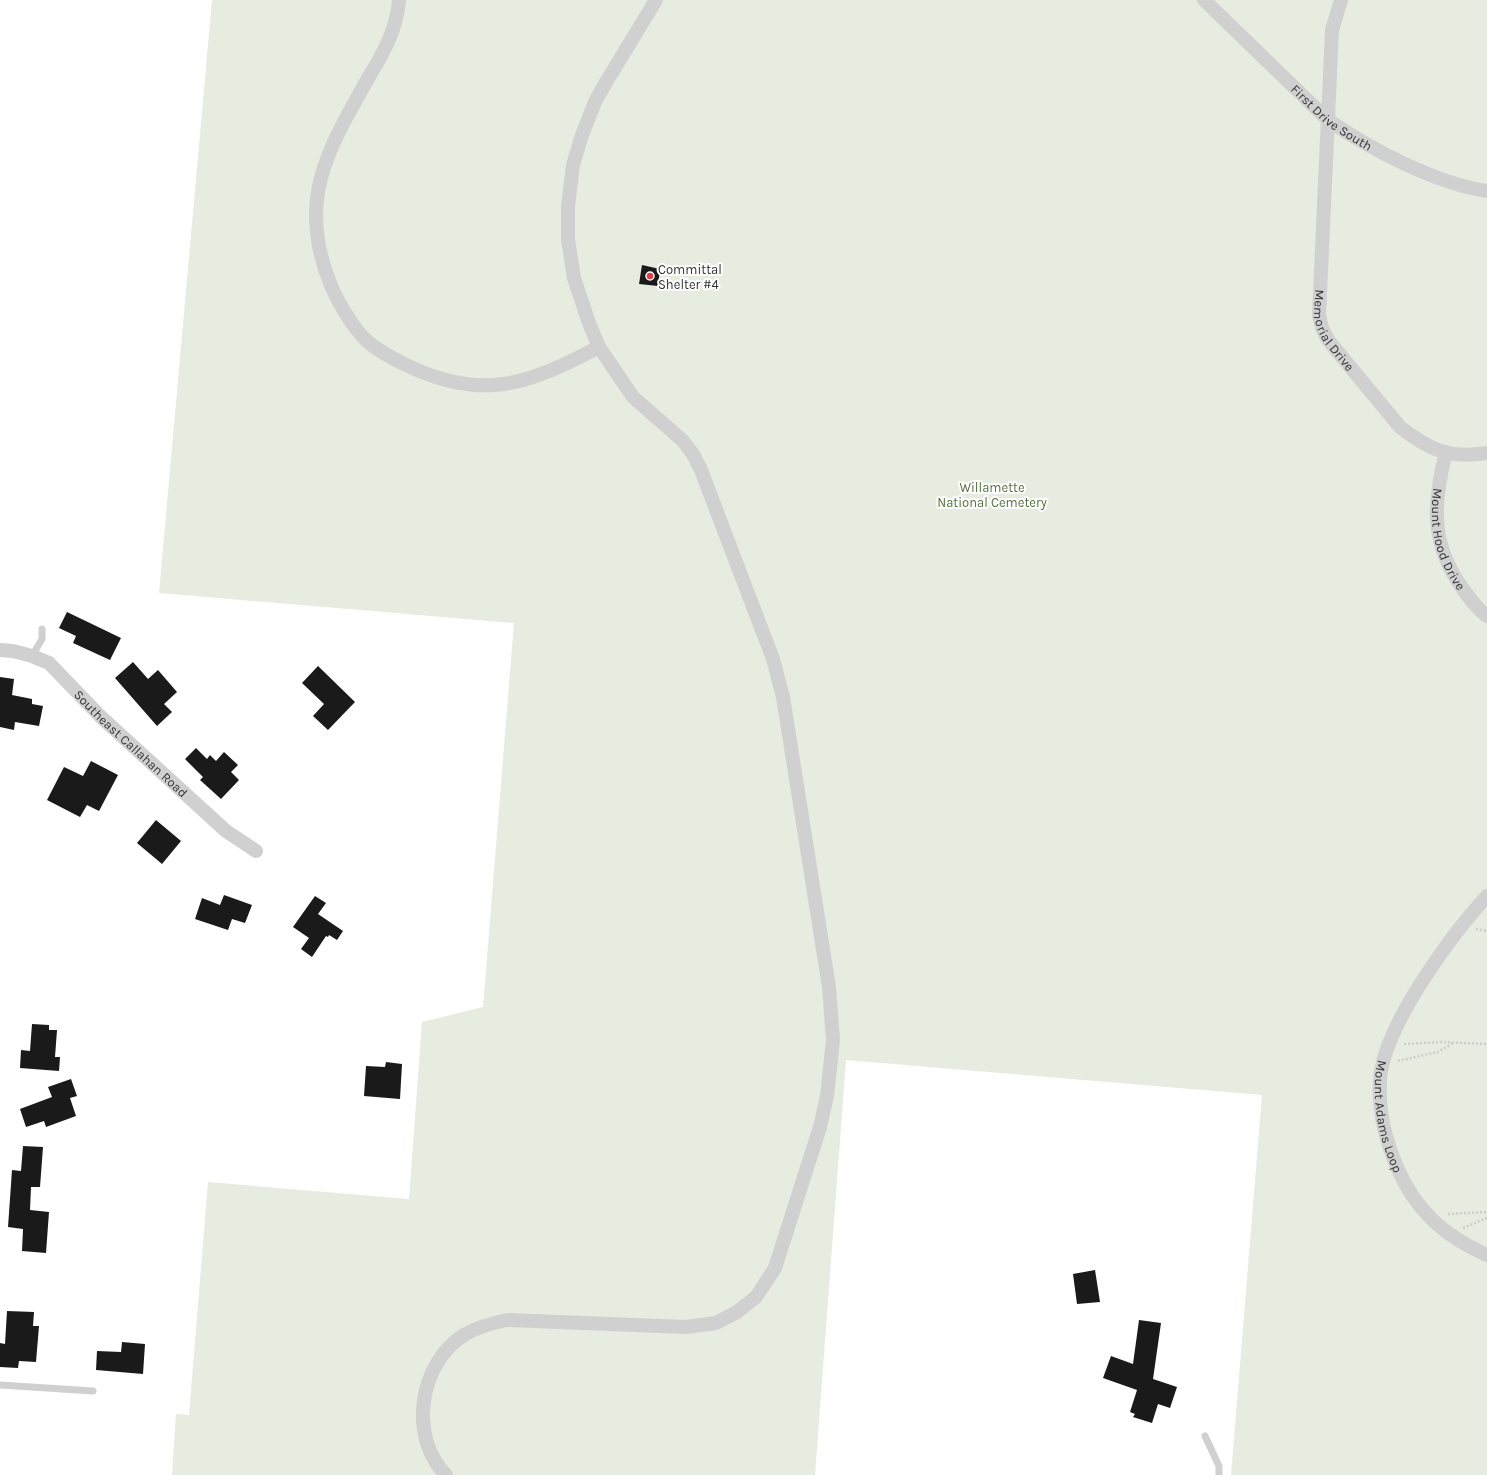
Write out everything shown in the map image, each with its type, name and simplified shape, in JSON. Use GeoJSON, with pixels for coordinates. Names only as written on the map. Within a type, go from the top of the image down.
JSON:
{"type":"FeatureCollection","features":[{"type":"Feature","properties":{"kind":"street"},"geometry":{"type":"LineString","coordinates":[[399,0],[394,27],[385,50],[336,136],[325,160],[318,185],[315,212],[317,238],[322,265],[333,292],[346,313],[367,341],[398,361],[428,376],[456,383],[486,386],[519,382],[557,370],[599,347]]}},
{"type":"Feature","properties":{"kind":"street"},"geometry":{"type":"LineString","coordinates":[[446,1475],[433,1458],[426,1440],[422,1421],[422,1406],[425,1390],[433,1370],[450,1347],[463,1336],[492,1323],[521,1320],[686,1326],[701,1325],[716,1323],[726,1318],[737,1312],[756,1297],[769,1279],[780,1257],[820,1127],[831,1066],[833,1040],[829,987],[783,697],[773,659],[701,470],[693,454],[682,440],[633,397],[599,347],[589,323],[574,278],[568,239],[568,206],[573,165],[582,135],[595,102],[656,0]]}},
{"type":"Feature","properties":{"kind":"street","name":"First Drive South"},"geometry":{"type":"LineString","coordinates":[[1204,0],[1328,120],[1347,133],[1416,169],[1465,188],[1487,192]]}},
{"type":"Feature","properties":{"kind":"street","name":"Memorial Drive"},"geometry":{"type":"LineString","coordinates":[[1341,0],[1332,30],[1319,315],[1322,328],[1328,340],[1400,427],[1429,448],[1456,456],[1487,453]]}},
{"type":"Feature","properties":{"kind":"street","name":"Mount Hood Drive"},"geometry":{"type":"LineString","coordinates":[[1446,452],[1438,489],[1436,514],[1441,547],[1458,583],[1471,601],[1487,616]]}},
{"type":"Feature","properties":{"kind":"street","name":"Southeast Callahan Road"},"geometry":{"type":"LineString","coordinates":[[0,650],[13,651],[32,656],[49,663],[101,716],[226,831],[256,851]]}},
{"type":"Feature","properties":{"kind":"street","name":"Mount Adams Loop"},"geometry":{"type":"LineString","coordinates":[[1487,896],[1447,946],[1419,987],[1398,1024],[1388,1045],[1383,1063],[1380,1077],[1379,1100],[1383,1128],[1404,1184],[1430,1218],[1448,1234],[1466,1246],[1487,1255]]}},
{"type":"Feature","properties":{"kind":"lane"},"geometry":{"type":"LineString","coordinates":[[32,656],[42,639],[42,629]]}},
{"type":"Feature","properties":{"kind":"lane"},"geometry":{"type":"LineString","coordinates":[[0,1385],[93,1391]]}},
{"type":"Feature","properties":{"kind":"lane"},"geometry":{"type":"LineString","coordinates":[[1205,1436],[1219,1466],[1219,1475]]}},
{"type":"Feature","properties":{"kind":"path"},"geometry":{"type":"LineString","coordinates":[[1383,1063],[1438,1052],[1453,1042]]}},
{"type":"Feature","properties":{"kind":"path"},"geometry":{"type":"LineString","coordinates":[[1388,1045],[1453,1042],[1487,1044]]}},
{"type":"Feature","properties":{"kind":"path"},"geometry":{"type":"LineString","coordinates":[[1430,1218],[1451,1214],[1487,1212]]}},
{"type":"Feature","properties":{"kind":"path"},"geometry":{"type":"LineString","coordinates":[[1448,1234],[1487,1218]]}},
{"type":"Feature","properties":{"kind":"green space","name":"Willamette National Cemetery"},"geometry":{"type":"Polygon","coordinates":[[[212,0],[1487,0],[1487,1475],[1231,1475],[1262,1095],[846,1060],[815,1475],[172,1475],[176,1414],[189,1415],[208,1182],[409,1199],[422,1022],[483,1007],[514,623],[159,593],[212,0]]]}},
{"type":"Feature","properties":{"kind":"building","name":"Committal Shelter #4"},"geometry":{"type":"Polygon","coordinates":[[[642,265],[660,269],[658,286],[639,284],[642,265]]]}},
{"type":"Feature","properties":{"kind":"building"},"geometry":{"type":"Polygon","coordinates":[[[67,612],[121,638],[110,660],[73,643],[76,636],[59,628],[67,612]]]}},
{"type":"Feature","properties":{"kind":"building"},"geometry":{"type":"Polygon","coordinates":[[[133,662],[148,679],[158,670],[177,692],[164,704],[172,712],[157,726],[115,678],[133,662]]]}},
{"type":"Feature","properties":{"kind":"building"},"geometry":{"type":"Polygon","coordinates":[[[318,666],[355,702],[328,730],[313,716],[324,704],[302,683],[318,666]]]}},
{"type":"Feature","properties":{"kind":"building"},"geometry":{"type":"Polygon","coordinates":[[[0,677],[14,679],[12,695],[32,699],[32,704],[43,706],[39,726],[15,722],[14,730],[0,727],[0,677]]]}},
{"type":"Feature","properties":{"kind":"building"},"geometry":{"type":"Polygon","coordinates":[[[196,748],[207,759],[210,755],[216,761],[224,752],[238,765],[231,772],[239,780],[221,799],[200,780],[203,777],[185,759],[196,748]]]}},
{"type":"Feature","properties":{"kind":"building"},"geometry":{"type":"Polygon","coordinates":[[[91,761],[118,775],[99,811],[87,805],[80,817],[47,800],[64,767],[83,776],[91,761]]]}},
{"type":"Feature","properties":{"kind":"building"},"geometry":{"type":"Polygon","coordinates":[[[156,820],[181,841],[162,864],[137,843],[156,820]]]}},
{"type":"Feature","properties":{"kind":"building"},"geometry":{"type":"Polygon","coordinates":[[[224,895],[252,905],[245,923],[232,919],[228,930],[195,919],[202,898],[220,905],[224,895]]]}},
{"type":"Feature","properties":{"kind":"building"},"geometry":{"type":"Polygon","coordinates":[[[315,896],[326,903],[318,914],[343,931],[337,940],[329,935],[328,937],[326,936],[312,957],[301,949],[309,938],[293,927],[315,896]]]}},
{"type":"Feature","properties":{"kind":"building"},"geometry":{"type":"Polygon","coordinates":[[[32,1024],[49,1025],[49,1030],[57,1030],[55,1057],[60,1057],[59,1071],[20,1068],[21,1050],[30,1051],[32,1024]]]}},
{"type":"Feature","properties":{"kind":"building"},"geometry":{"type":"Polygon","coordinates":[[[386,1062],[402,1064],[400,1099],[364,1096],[366,1066],[385,1067],[386,1062]]]}},
{"type":"Feature","properties":{"kind":"building"},"geometry":{"type":"Polygon","coordinates":[[[71,1079],[77,1096],[70,1098],[76,1116],[46,1127],[44,1121],[26,1127],[20,1109],[52,1097],[48,1087],[71,1079]]]}},
{"type":"Feature","properties":{"kind":"building"},"geometry":{"type":"Polygon","coordinates":[[[23,1146],[43,1147],[40,1187],[31,1187],[30,1210],[49,1212],[46,1253],[22,1251],[23,1229],[8,1227],[12,1170],[21,1171],[23,1146]]]}},
{"type":"Feature","properties":{"kind":"building"},"geometry":{"type":"Polygon","coordinates":[[[1095,1270],[1100,1302],[1077,1304],[1073,1274],[1095,1270]]]}},
{"type":"Feature","properties":{"kind":"building"},"geometry":{"type":"Polygon","coordinates":[[[7,1311],[34,1312],[33,1326],[39,1326],[36,1362],[19,1361],[18,1368],[0,1367],[0,1343],[5,1344],[7,1311]]]}},
{"type":"Feature","properties":{"kind":"building"},"geometry":{"type":"Polygon","coordinates":[[[1139,1320],[1161,1323],[1153,1379],[1177,1387],[1170,1408],[1158,1404],[1152,1423],[1133,1417],[1135,1414],[1130,1412],[1137,1390],[1103,1378],[1111,1356],[1133,1364],[1139,1320]]]}},
{"type":"Feature","properties":{"kind":"building"},"geometry":{"type":"Polygon","coordinates":[[[122,1342],[145,1344],[143,1374],[96,1370],[97,1351],[121,1352],[122,1342]]]}},
{"type":"Feature","properties":{"kind":"place","name":"Committal Shelter #4"},"geometry":{"type":"Point","coordinates":[650,276]}}]}
